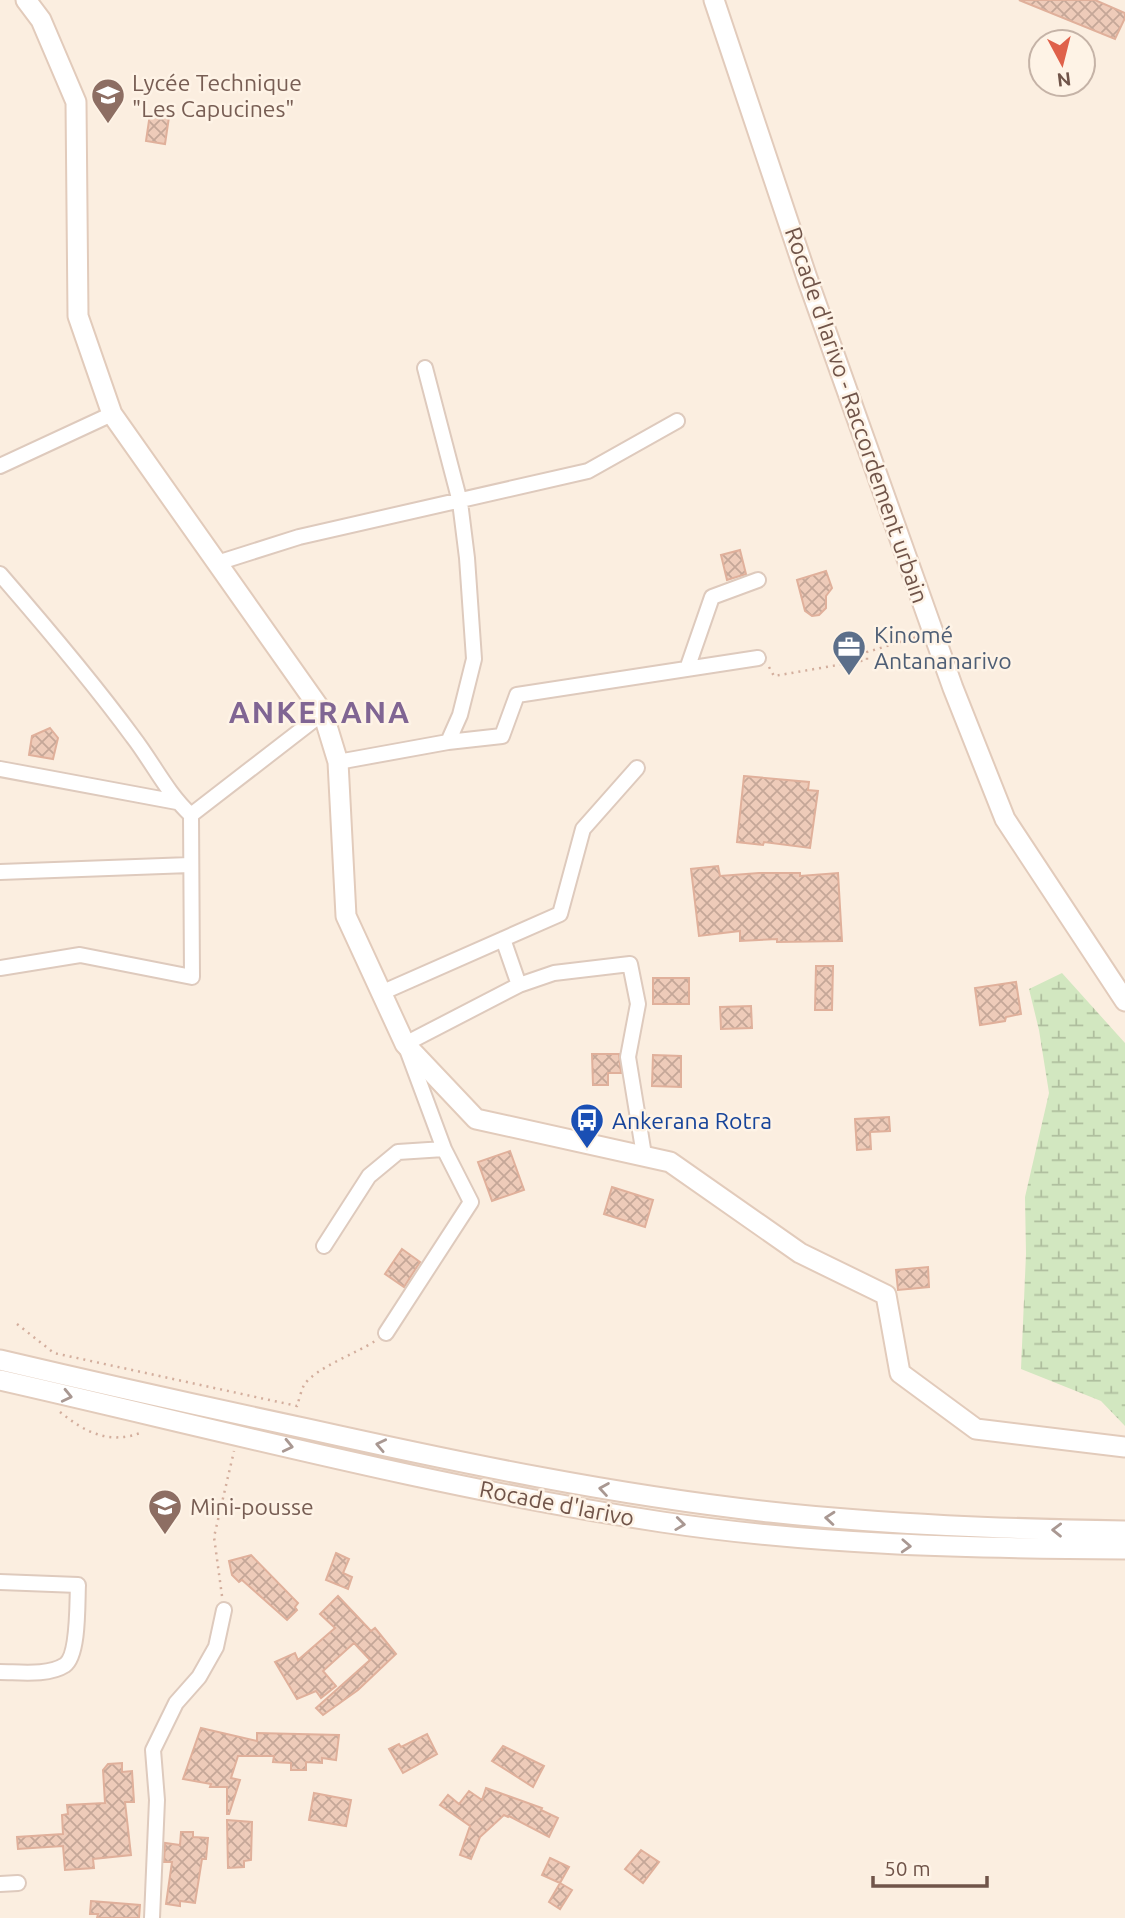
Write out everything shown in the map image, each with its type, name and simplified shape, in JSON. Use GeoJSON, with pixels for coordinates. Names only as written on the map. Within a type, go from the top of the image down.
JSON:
{"type":"FeatureCollection","features":[{"type":"Feature","properties":{"kind":"main road"},"geometry":{"type":"LineString","coordinates":[[26,0],[41,20],[76,102],[78,316],[112,414],[323,713],[338,762],[346,916],[405,1044],[476,1119],[670,1162],[800,1252],[886,1295],[900,1373],[976,1429],[1125,1447]]}},
{"type":"Feature","properties":{"kind":"main road","name":"Rocade d'Iarivo - Raccordement urbain"},"geometry":{"type":"LineString","coordinates":[[714,0],[807,278],[933,633],[1005,819],[1125,1001]]}},
{"type":"Feature","properties":{"kind":"main road","name":"Rocade d'Iarivo"},"geometry":{"type":"LineString","coordinates":[[0,1360],[386,1447],[537,1478],[646,1496],[769,1512],[887,1523],[1125,1531]]}},
{"type":"Feature","properties":{"kind":"main road","name":"Rocade d'Iarivo"},"geometry":{"type":"LineString","coordinates":[[0,1381],[543,1502],[664,1522],[799,1538],[907,1546],[1125,1549]]}},
{"type":"Feature","properties":{"kind":"street"},"geometry":{"type":"LineString","coordinates":[[425,368],[460,502],[474,659],[460,715],[448,742]]}},
{"type":"Feature","properties":{"kind":"street"},"geometry":{"type":"LineString","coordinates":[[0,466],[112,414]]}},
{"type":"Feature","properties":{"kind":"street"},"geometry":{"type":"LineString","coordinates":[[217,564],[299,537],[588,471],[677,421]]}},
{"type":"Feature","properties":{"kind":"street"},"geometry":{"type":"LineString","coordinates":[[0,574],[134,738],[177,802],[191,815],[192,977],[80,955],[0,968]]}},
{"type":"Feature","properties":{"kind":"street"},"geometry":{"type":"LineString","coordinates":[[687,669],[712,597],[758,580]]}},
{"type":"Feature","properties":{"kind":"street"},"geometry":{"type":"LineString","coordinates":[[338,762],[448,742],[502,736],[517,695],[758,658]]}},
{"type":"Feature","properties":{"kind":"street"},"geometry":{"type":"LineString","coordinates":[[191,815],[323,713]]}},
{"type":"Feature","properties":{"kind":"street"},"geometry":{"type":"LineString","coordinates":[[382,993],[560,914],[583,829],[637,768]]}},
{"type":"Feature","properties":{"kind":"street"},"geometry":{"type":"LineString","coordinates":[[0,769],[177,802]]}},
{"type":"Feature","properties":{"kind":"street"},"geometry":{"type":"LineString","coordinates":[[0,872],[190,865]]}},
{"type":"Feature","properties":{"kind":"street"},"geometry":{"type":"LineString","coordinates":[[503,939],[519,985]]}},
{"type":"Feature","properties":{"kind":"street"},"geometry":{"type":"LineString","coordinates":[[386,1333],[471,1202],[444,1149],[405,1044],[519,985],[554,973],[630,964],[638,1004],[628,1057],[644,1155]]}},
{"type":"Feature","properties":{"kind":"street"},"geometry":{"type":"LineString","coordinates":[[324,1245],[369,1176],[398,1152],[444,1149]]}},
{"type":"Feature","properties":{"kind":"street"},"geometry":{"type":"LineString","coordinates":[[0,1581],[78,1585],[73,1654],[65,1665],[43,1672],[0,1672]]}},
{"type":"Feature","properties":{"kind":"street"},"geometry":{"type":"LineString","coordinates":[[152,1918],[157,1800],[153,1749],[176,1703],[199,1677],[216,1647],[224,1610]]}},
{"type":"Feature","properties":{"kind":"street"},"geometry":{"type":"LineString","coordinates":[[0,1884],[18,1883]]}},
{"type":"Feature","properties":{"kind":"path"},"geometry":{"type":"LineString","coordinates":[[758,658],[766,662],[774,676],[790,674],[867,660],[867,652],[933,633]]}},
{"type":"Feature","properties":{"kind":"path"},"geometry":{"type":"LineString","coordinates":[[17,1324],[54,1353],[297,1406],[304,1385],[321,1370],[352,1356],[386,1333]]}},
{"type":"Feature","properties":{"kind":"path"},"geometry":{"type":"LineString","coordinates":[[55,1408],[81,1429],[107,1436],[120,1439],[146,1430]]}},
{"type":"Feature","properties":{"kind":"path"},"geometry":{"type":"LineString","coordinates":[[224,1610],[214,1537],[235,1448]]}},
{"type":"Feature","properties":{"kind":"green space"},"geometry":{"type":"Polygon","coordinates":[[[1062,973],[1125,1043],[1125,1426],[1101,1401],[1021,1369],[1026,1254],[1025,1197],[1049,1093],[1029,989],[1062,973]]]}},
{"type":"Feature","properties":{"kind":"building"},"geometry":{"type":"Polygon","coordinates":[[[1019,0],[1095,0],[1125,13],[1115,39],[1097,32],[1097,28],[1088,28],[1019,0]]]}},
{"type":"Feature","properties":{"kind":"building"},"geometry":{"type":"Polygon","coordinates":[[[150,114],[169,117],[165,144],[146,141],[150,114]]]}},
{"type":"Feature","properties":{"kind":"building"},"geometry":{"type":"Polygon","coordinates":[[[740,550],[746,574],[727,580],[721,555],[740,550]]]}},
{"type":"Feature","properties":{"kind":"building"},"geometry":{"type":"Polygon","coordinates":[[[826,571],[832,588],[826,596],[826,608],[819,615],[812,616],[805,611],[797,580],[826,571]]]}},
{"type":"Feature","properties":{"kind":"building"},"geometry":{"type":"Polygon","coordinates":[[[50,728],[58,738],[53,759],[29,755],[32,736],[50,728]]]}},
{"type":"Feature","properties":{"kind":"building"},"geometry":{"type":"Polygon","coordinates":[[[744,776],[809,782],[808,790],[818,791],[810,848],[764,842],[763,845],[737,842],[744,776]]]}},
{"type":"Feature","properties":{"kind":"building"},"geometry":{"type":"Polygon","coordinates":[[[718,866],[720,876],[838,873],[842,941],[740,941],[740,931],[699,936],[691,869],[718,866]]]}},
{"type":"Feature","properties":{"kind":"building"},"geometry":{"type":"Polygon","coordinates":[[[816,966],[833,966],[832,1010],[815,1010],[816,966]]]}},
{"type":"Feature","properties":{"kind":"building"},"geometry":{"type":"Polygon","coordinates":[[[653,978],[689,978],[689,1004],[653,1004],[653,978]]]}},
{"type":"Feature","properties":{"kind":"building"},"geometry":{"type":"Polygon","coordinates":[[[1016,982],[1021,1014],[1006,1017],[1005,1021],[980,1025],[975,988],[1016,982]]]}},
{"type":"Feature","properties":{"kind":"building"},"geometry":{"type":"Polygon","coordinates":[[[751,1006],[752,1028],[721,1029],[720,1007],[751,1006]]]}},
{"type":"Feature","properties":{"kind":"building"},"geometry":{"type":"Polygon","coordinates":[[[592,1054],[619,1054],[621,1073],[608,1073],[608,1085],[593,1085],[592,1054]]]}},
{"type":"Feature","properties":{"kind":"building"},"geometry":{"type":"Polygon","coordinates":[[[653,1055],[681,1056],[681,1087],[652,1086],[653,1055]]]}},
{"type":"Feature","properties":{"kind":"building"},"geometry":{"type":"Polygon","coordinates":[[[889,1117],[890,1131],[870,1132],[871,1149],[857,1150],[855,1119],[889,1117]]]}},
{"type":"Feature","properties":{"kind":"building"},"geometry":{"type":"Polygon","coordinates":[[[510,1151],[524,1190],[492,1201],[478,1162],[510,1151]]]}},
{"type":"Feature","properties":{"kind":"building"},"geometry":{"type":"Polygon","coordinates":[[[612,1187],[653,1200],[645,1227],[604,1214],[612,1187]]]}},
{"type":"Feature","properties":{"kind":"building"},"geometry":{"type":"Polygon","coordinates":[[[402,1249],[420,1262],[404,1287],[385,1274],[402,1249]]]}},
{"type":"Feature","properties":{"kind":"building"},"geometry":{"type":"Polygon","coordinates":[[[928,1267],[929,1287],[898,1290],[896,1270],[928,1267]]]}},
{"type":"Feature","properties":{"kind":"building"},"geometry":{"type":"Polygon","coordinates":[[[336,1553],[349,1559],[343,1573],[352,1577],[348,1589],[326,1580],[336,1553]]]}},
{"type":"Feature","properties":{"kind":"building"},"geometry":{"type":"Polygon","coordinates":[[[251,1555],[298,1603],[295,1607],[297,1610],[287,1620],[242,1580],[239,1582],[232,1575],[229,1561],[251,1555]]]}},
{"type":"Feature","properties":{"kind":"building"},"geometry":{"type":"Polygon","coordinates":[[[338,1596],[371,1631],[375,1628],[396,1654],[358,1690],[323,1715],[316,1708],[370,1660],[354,1643],[323,1671],[336,1686],[321,1698],[316,1691],[297,1699],[275,1662],[295,1653],[298,1660],[335,1628],[320,1614],[338,1596]]]}},
{"type":"Feature","properties":{"kind":"building"},"geometry":{"type":"Polygon","coordinates":[[[201,1728],[257,1741],[257,1733],[339,1735],[336,1760],[322,1758],[322,1763],[306,1762],[306,1770],[291,1770],[291,1763],[273,1762],[274,1756],[238,1756],[231,1778],[240,1780],[227,1814],[227,1787],[210,1787],[211,1784],[183,1779],[201,1728]]]}},
{"type":"Feature","properties":{"kind":"building"},"geometry":{"type":"Polygon","coordinates":[[[427,1734],[437,1754],[403,1773],[389,1749],[399,1744],[401,1747],[427,1734]]]}},
{"type":"Feature","properties":{"kind":"building"},"geometry":{"type":"Polygon","coordinates":[[[503,1746],[544,1766],[533,1787],[492,1761],[503,1746]]]}},
{"type":"Feature","properties":{"kind":"building"},"geometry":{"type":"Polygon","coordinates":[[[122,1763],[122,1772],[132,1771],[134,1802],[125,1802],[131,1855],[93,1859],[94,1868],[65,1870],[63,1846],[18,1849],[17,1837],[63,1834],[62,1815],[68,1814],[67,1805],[105,1803],[103,1770],[108,1764],[122,1763]]]}},
{"type":"Feature","properties":{"kind":"building"},"geometry":{"type":"Polygon","coordinates":[[[486,1788],[542,1808],[541,1810],[558,1818],[549,1837],[504,1815],[480,1837],[471,1859],[460,1855],[470,1826],[440,1805],[448,1795],[459,1804],[469,1791],[482,1800],[486,1788]]]}},
{"type":"Feature","properties":{"kind":"building"},"geometry":{"type":"Polygon","coordinates":[[[314,1793],[351,1800],[346,1826],[309,1820],[314,1793]]]}},
{"type":"Feature","properties":{"kind":"building"},"geometry":{"type":"Polygon","coordinates":[[[227,1820],[252,1822],[251,1860],[244,1861],[244,1867],[228,1868],[227,1820]]]}},
{"type":"Feature","properties":{"kind":"building"},"geometry":{"type":"Polygon","coordinates":[[[181,1832],[193,1832],[193,1837],[208,1838],[206,1859],[202,1859],[195,1903],[180,1901],[180,1906],[166,1904],[172,1862],[164,1862],[165,1843],[180,1845],[181,1832]]]}},
{"type":"Feature","properties":{"kind":"building"},"geometry":{"type":"Polygon","coordinates":[[[641,1850],[659,1862],[643,1883],[625,1869],[641,1850]]]}},
{"type":"Feature","properties":{"kind":"building"},"geometry":{"type":"Polygon","coordinates":[[[550,1858],[569,1867],[560,1883],[542,1875],[550,1858]]]}},
{"type":"Feature","properties":{"kind":"building"},"geometry":{"type":"Polygon","coordinates":[[[560,1883],[572,1890],[560,1909],[549,1902],[560,1883]]]}},
{"type":"Feature","properties":{"kind":"building"},"geometry":{"type":"Polygon","coordinates":[[[91,1901],[140,1905],[139,1918],[97,1918],[98,1914],[90,1914],[91,1901]]]}},
{"type":"Feature","properties":{"kind":"place","name":"Lycée Technique \"Les Capucines\""},"geometry":{"type":"Point","coordinates":[108,125]}},
{"type":"Feature","properties":{"kind":"place","name":"Kinomé Antananarivo"},"geometry":{"type":"Point","coordinates":[849,677]}},
{"type":"Feature","properties":{"kind":"place","name":"Ankerana Rotra"},"geometry":{"type":"Point","coordinates":[587,1150]}},
{"type":"Feature","properties":{"kind":"place","name":"Mini-pousse"},"geometry":{"type":"Point","coordinates":[165,1536]}},
{"type":"Feature","properties":{"kind":"district","name":"ANKERANA"},"geometry":{"type":"Point","coordinates":[320,712]}}]}
